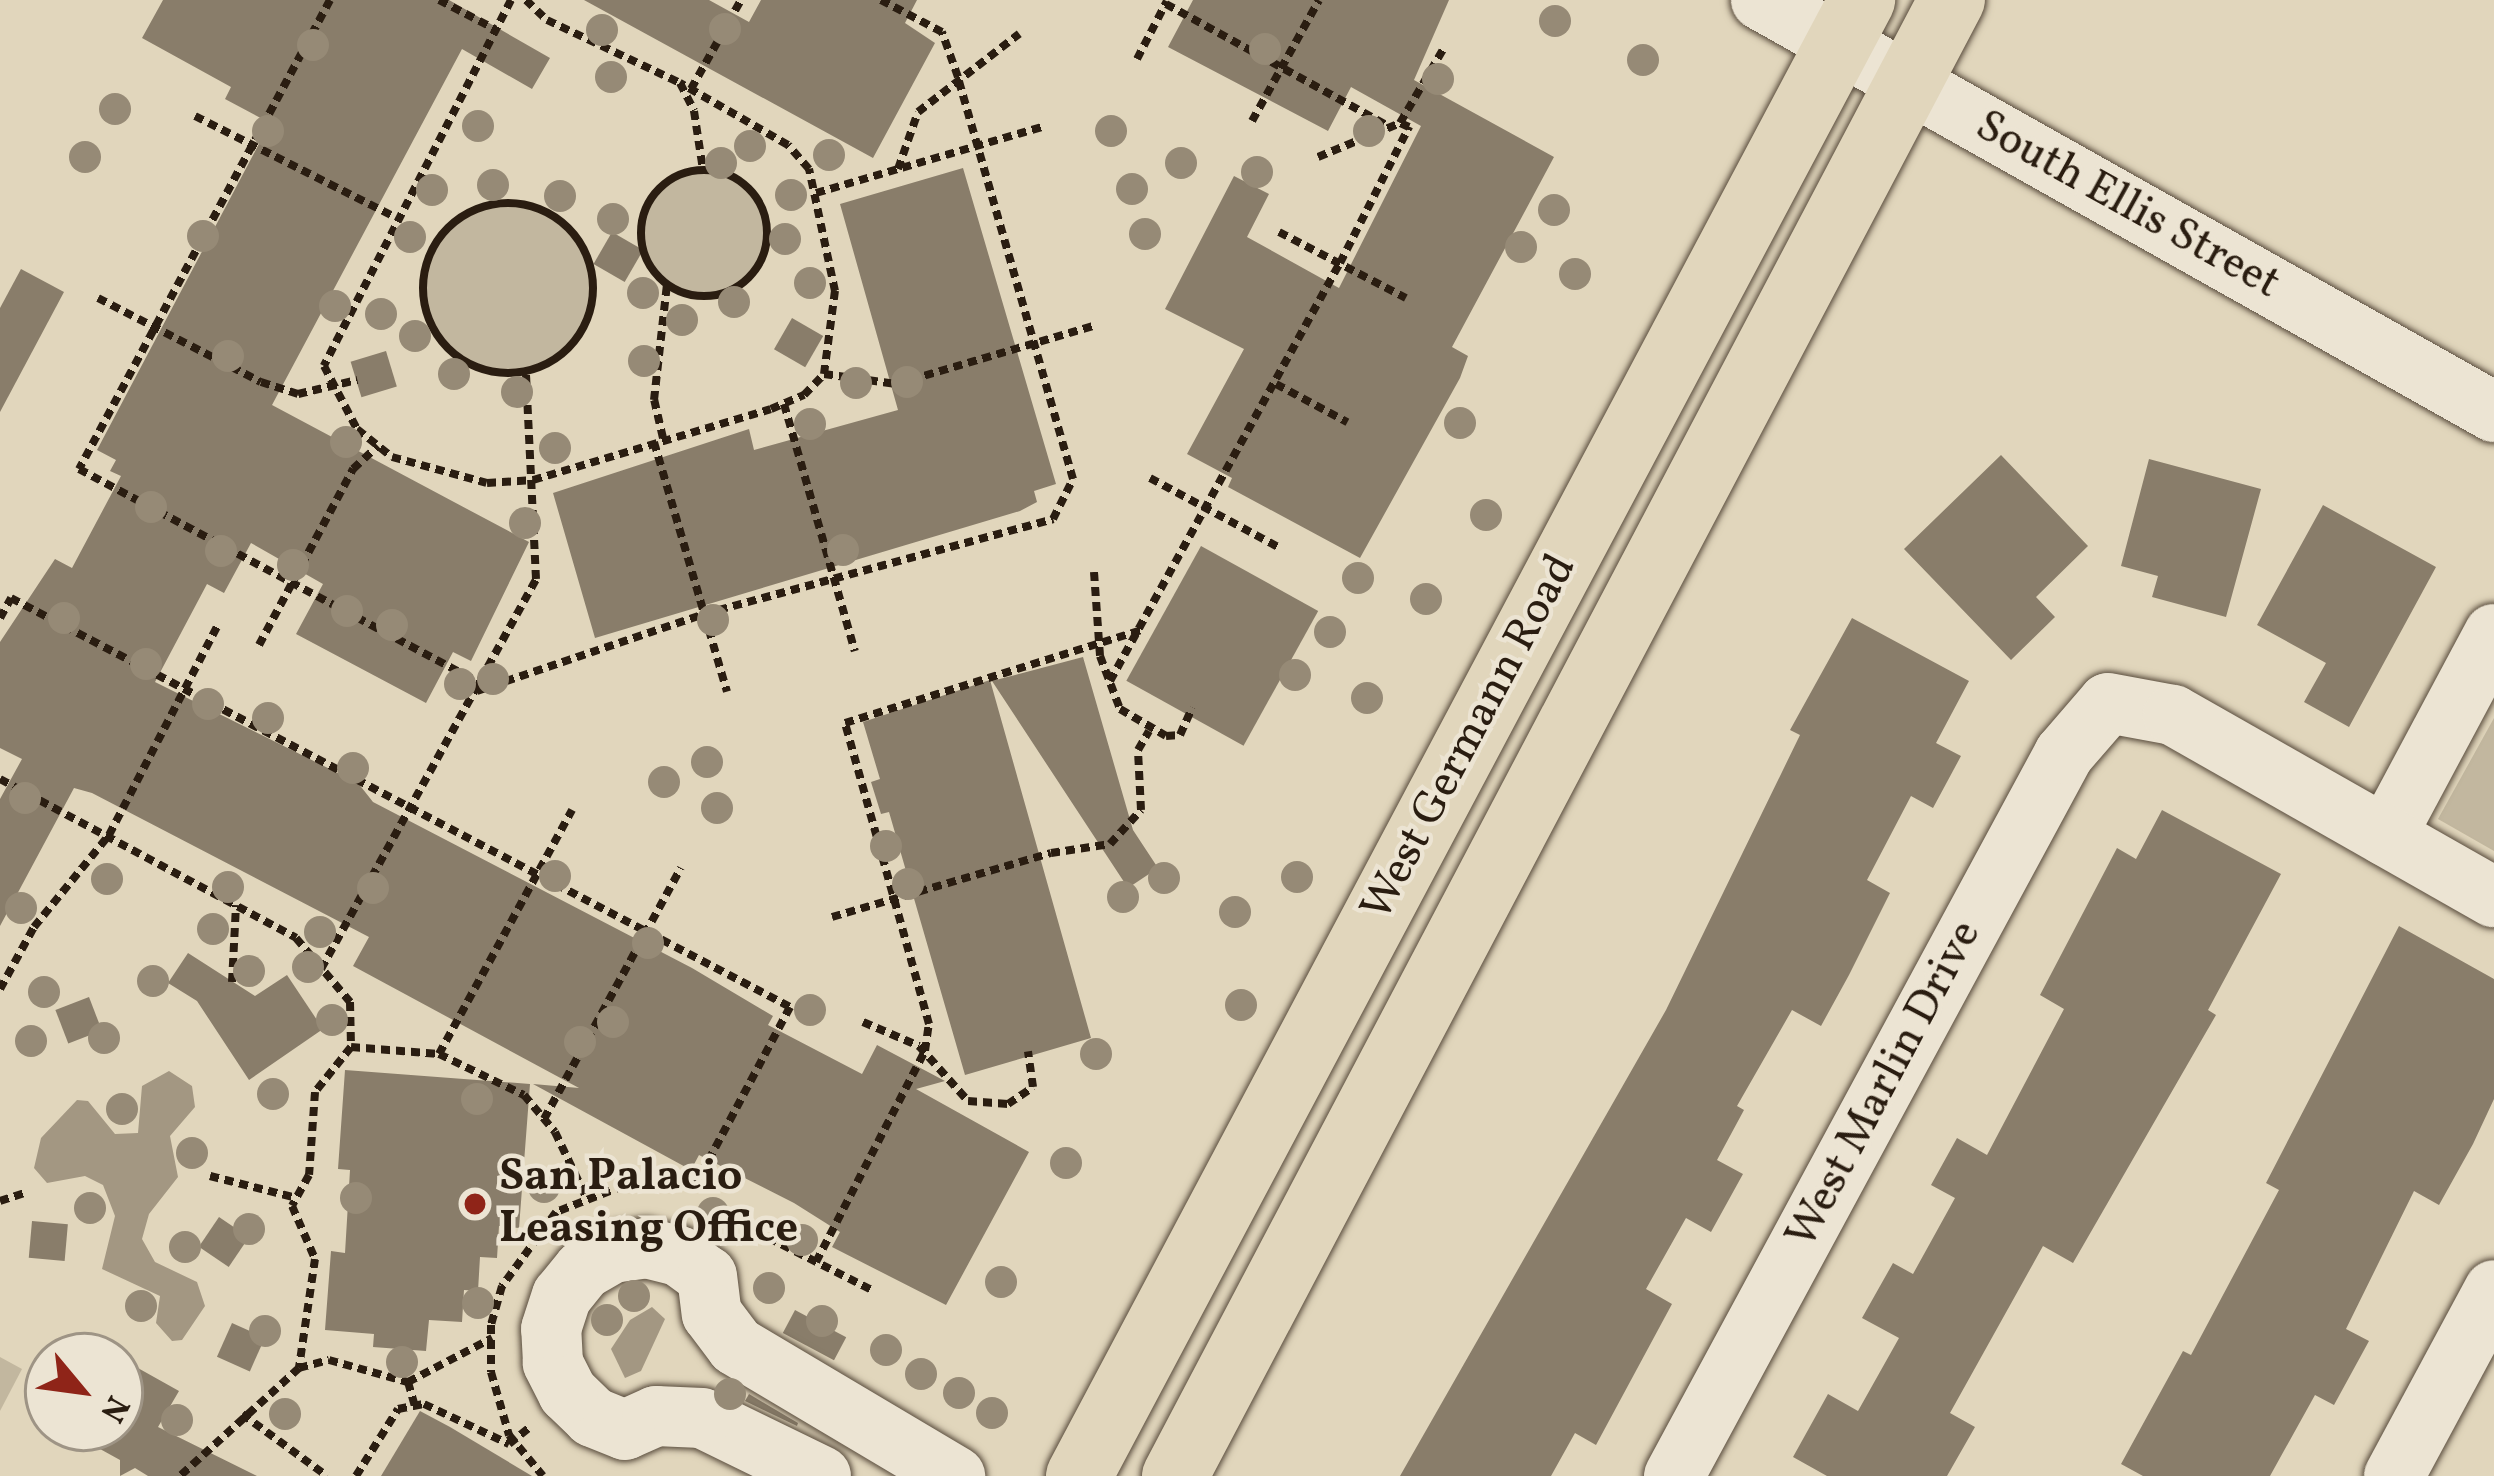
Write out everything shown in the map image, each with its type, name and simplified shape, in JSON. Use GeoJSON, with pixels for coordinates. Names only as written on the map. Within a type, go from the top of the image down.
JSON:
{"type":"FeatureCollection","features":[{"type":"Feature","properties":{"kind":"main road","name":"West Germann Road"},"geometry":{"type":"LineString","coordinates":[[1175,1476],[1952,0]]}},
{"type":"Feature","properties":{"kind":"main road","name":"West Germann Road"},"geometry":{"type":"LineString","coordinates":[[1079,1476],[1851,21]]}},
{"type":"Feature","properties":{"kind":"street","name":"South Ellis Street"},"geometry":{"type":"LineString","coordinates":[[1761,0],[1851,21],[1909,82],[2494,412]]}},
{"type":"Feature","properties":{"kind":"street"},"geometry":{"type":"LineString","coordinates":[[2494,634],[2386,836],[2494,897]]}},
{"type":"Feature","properties":{"kind":"street","name":"West Marlin Drive"},"geometry":{"type":"LineString","coordinates":[[1674,1476],[2064,754],[2108,703],[2173,715],[2386,836]]}},
{"type":"Feature","properties":{"kind":"street"},"geometry":{"type":"LineString","coordinates":[[821,1476],[702,1418],[656,1416],[625,1430],[593,1417],[568,1393],[554,1363],[551,1329],[562,1296],[583,1270],[612,1253],[646,1249],[679,1256],[707,1276],[712,1314],[736,1346],[842,1404],[862,1454],[955,1476]]}},
{"type":"Feature","properties":{"kind":"street"},"geometry":{"type":"LineString","coordinates":[[2394,1476],[2494,1290]]}},
{"type":"Feature","properties":{"kind":"path"},"geometry":{"type":"LineString","coordinates":[[330,0],[79,469],[479,687],[704,614],[1053,519],[1073,479],[958,76],[942,32],[881,0]]}},
{"type":"Feature","properties":{"kind":"path"},"geometry":{"type":"LineString","coordinates":[[439,0],[495,29]]}},
{"type":"Feature","properties":{"kind":"path"},"geometry":{"type":"LineString","coordinates":[[512,0],[332,339],[325,366],[330,389],[378,446],[442,473],[487,483],[533,480],[784,404],[824,374],[896,384],[1094,326]]}},
{"type":"Feature","properties":{"kind":"path"},"geometry":{"type":"LineString","coordinates":[[526,0],[548,20],[680,83],[788,145],[809,169],[835,290],[824,374]]}},
{"type":"Feature","properties":{"kind":"path"},"geometry":{"type":"LineString","coordinates":[[691,89],[741,0]]}},
{"type":"Feature","properties":{"kind":"path"},"geometry":{"type":"LineString","coordinates":[[1252,122],[1319,0]]}},
{"type":"Feature","properties":{"kind":"path"},"geometry":{"type":"LineString","coordinates":[[1137,59],[1166,2],[1390,127]]}},
{"type":"Feature","properties":{"kind":"path"},"geometry":{"type":"LineString","coordinates":[[897,170],[918,112],[958,76],[1018,34]]}},
{"type":"Feature","properties":{"kind":"path"},"geometry":{"type":"LineString","coordinates":[[1318,157],[1400,123],[1445,46]]}},
{"type":"Feature","properties":{"kind":"path"},"geometry":{"type":"LineString","coordinates":[[680,83],[694,111],[703,170]]}},
{"type":"Feature","properties":{"kind":"path"},"geometry":{"type":"LineString","coordinates":[[195,116],[395,217]]}},
{"type":"Feature","properties":{"kind":"path"},"geometry":{"type":"LineString","coordinates":[[1110,681],[1340,263],[1409,127],[1400,123]]}},
{"type":"Feature","properties":{"kind":"path"},"geometry":{"type":"LineString","coordinates":[[816,194],[1042,127]]}},
{"type":"Feature","properties":{"kind":"path"},"geometry":{"type":"LineString","coordinates":[[703,170],[749,188],[767,228],[766,249],[742,284],[722,295],[691,296],[667,284],[647,262],[643,218],[668,181],[703,170]]}},
{"type":"Feature","properties":{"kind":"path"},"geometry":{"type":"LineString","coordinates":[[492,204],[550,214],[588,257],[593,286],[582,328],[554,361],[526,372],[468,365],[444,347],[425,306],[426,261],[441,234],[492,204]]}},
{"type":"Feature","properties":{"kind":"path"},"geometry":{"type":"LineString","coordinates":[[1279,232],[1406,298]]}},
{"type":"Feature","properties":{"kind":"path"},"geometry":{"type":"LineString","coordinates":[[667,284],[654,400],[659,440],[727,692]]}},
{"type":"Feature","properties":{"kind":"path"},"geometry":{"type":"LineString","coordinates":[[98,298],[261,382],[298,394],[357,380]]}},
{"type":"Feature","properties":{"kind":"path"},"geometry":{"type":"LineString","coordinates":[[321,969],[536,579],[526,372]]}},
{"type":"Feature","properties":{"kind":"path"},"geometry":{"type":"LineString","coordinates":[[1276,384],[1347,422]]}},
{"type":"Feature","properties":{"kind":"path"},"geometry":{"type":"LineString","coordinates":[[784,404],[855,650]]}},
{"type":"Feature","properties":{"kind":"path"},"geometry":{"type":"LineString","coordinates":[[259,645],[353,469],[378,446]]}},
{"type":"Feature","properties":{"kind":"path"},"geometry":{"type":"LineString","coordinates":[[1150,478],[1280,548]]}},
{"type":"Feature","properties":{"kind":"path"},"geometry":{"type":"LineString","coordinates":[[1094,572],[1098,642],[1120,709],[1149,731],[1180,736],[1192,709]]}},
{"type":"Feature","properties":{"kind":"path"},"geometry":{"type":"LineString","coordinates":[[0,618],[11,598],[790,1007],[698,1180]]}},
{"type":"Feature","properties":{"kind":"path"},"geometry":{"type":"LineString","coordinates":[[0,989],[34,927],[110,835],[219,623]]}},
{"type":"Feature","properties":{"kind":"path"},"geometry":{"type":"LineString","coordinates":[[816,1262],[925,1051],[929,1024],[845,723],[1141,630]]}},
{"type":"Feature","properties":{"kind":"path"},"geometry":{"type":"LineString","coordinates":[[832,917],[1110,844],[1142,810],[1138,750],[1149,731]]}},
{"type":"Feature","properties":{"kind":"path"},"geometry":{"type":"LineString","coordinates":[[0,779],[296,938],[350,1003],[351,1047],[315,1092],[309,1175],[292,1206],[315,1259],[299,1368]]}},
{"type":"Feature","properties":{"kind":"path"},"geometry":{"type":"LineString","coordinates":[[440,1054],[572,810]]}},
{"type":"Feature","properties":{"kind":"path"},"geometry":{"type":"LineString","coordinates":[[544,1119],[681,868]]}},
{"type":"Feature","properties":{"kind":"path"},"geometry":{"type":"LineString","coordinates":[[232,982],[236,905]]}},
{"type":"Feature","properties":{"kind":"path"},"geometry":{"type":"LineString","coordinates":[[863,1022],[925,1051],[968,1101],[1008,1104],[1033,1087],[1028,1051]]}},
{"type":"Feature","properties":{"kind":"path"},"geometry":{"type":"LineString","coordinates":[[351,1047],[440,1054],[524,1095],[544,1119],[612,1253]]}},
{"type":"Feature","properties":{"kind":"path"},"geometry":{"type":"LineString","coordinates":[[211,1176],[296,1198]]}},
{"type":"Feature","properties":{"kind":"path"},"geometry":{"type":"LineString","coordinates":[[0,1201],[24,1193]]}},
{"type":"Feature","properties":{"kind":"path"},"geometry":{"type":"LineString","coordinates":[[755,1231],[874,1292]]}},
{"type":"Feature","properties":{"kind":"path"},"geometry":{"type":"LineString","coordinates":[[180,1476],[242,1414],[299,1368],[329,1360],[408,1382],[490,1339],[551,1329]]}},
{"type":"Feature","properties":{"kind":"path"},"geometry":{"type":"LineString","coordinates":[[408,1382],[415,1406]]}},
{"type":"Feature","properties":{"kind":"path"},"geometry":{"type":"LineString","coordinates":[[356,1476],[398,1409],[415,1406],[509,1444],[568,1393]]}},
{"type":"Feature","properties":{"kind":"path"},"geometry":{"type":"LineString","coordinates":[[242,1414],[327,1476]]}},
{"type":"Feature","properties":{"kind":"shaded area"},"geometry":{"type":"Polygon","coordinates":[[[704,170],[728,175],[749,188],[762,209],[767,233],[762,257],[749,278],[728,291],[704,296],[680,291],[659,278],[646,257],[641,233],[646,209],[659,188],[680,175],[704,170]]]}},
{"type":"Feature","properties":{"kind":"shaded area"},"geometry":{"type":"Polygon","coordinates":[[[508,203],[541,209],[568,228],[587,255],[593,288],[587,321],[568,348],[541,367],[508,373],[475,367],[448,348],[429,321],[423,288],[429,255],[448,228],[475,209],[508,203]]]}},
{"type":"Feature","properties":{"kind":"shaded area"},"geometry":{"type":"Polygon","coordinates":[[[2494,718],[2494,851],[2438,819],[2494,718]]]}},
{"type":"Feature","properties":{"kind":"shaded area"},"geometry":{"type":"Polygon","coordinates":[[[169,1071],[192,1086],[195,1107],[170,1136],[178,1177],[149,1214],[142,1239],[155,1262],[197,1282],[205,1306],[182,1340],[172,1341],[156,1323],[160,1296],[102,1269],[115,1216],[103,1185],[85,1176],[47,1183],[34,1168],[41,1138],[77,1100],[88,1101],[115,1134],[138,1133],[142,1086],[169,1071]]]}},
{"type":"Feature","properties":{"kind":"shaded area"},"geometry":{"type":"Polygon","coordinates":[[[652,1307],[665,1319],[641,1371],[625,1378],[611,1349],[630,1320],[652,1307]]]}},
{"type":"Feature","properties":{"kind":"shaded area"},"geometry":{"type":"Polygon","coordinates":[[[0,1357],[22,1369],[0,1411],[0,1357]]]}},
{"type":"Feature","properties":{"kind":"building"},"geometry":{"type":"Polygon","coordinates":[[[163,0],[449,0],[550,58],[532,89],[462,49],[272,405],[529,542],[471,661],[453,652],[426,703],[296,634],[323,584],[251,543],[224,593],[207,584],[155,682],[358,783],[373,802],[692,968],[773,1016],[768,1025],[862,1074],[877,1045],[945,1081],[916,1089],[1029,1152],[946,1305],[832,1247],[840,1232],[794,1203],[699,1155],[691,1170],[533,1084],[579,1088],[353,966],[369,937],[92,793],[74,788],[0,926],[0,799],[22,759],[0,748],[0,642],[55,559],[72,568],[121,476],[110,471],[116,460],[97,450],[270,123],[225,99],[231,87],[142,38],[163,0]]]}},
{"type":"Feature","properties":{"kind":"building"},"geometry":{"type":"Polygon","coordinates":[[[584,0],[709,0],[749,22],[761,0],[917,0],[905,23],[935,43],[873,158],[584,0]]]}},
{"type":"Feature","properties":{"kind":"building"},"geometry":{"type":"Polygon","coordinates":[[[1193,0],[1449,0],[1414,80],[1554,157],[1452,347],[1468,356],[1460,378],[1360,558],[1228,487],[1232,478],[1187,454],[1244,349],[1165,309],[1234,176],[1269,194],[1247,237],[1339,288],[1421,126],[1351,87],[1328,131],[1168,47],[1193,0]]]}},
{"type":"Feature","properties":{"kind":"building"},"geometry":{"type":"Polygon","coordinates":[[[963,168],[1056,484],[1034,491],[1037,502],[1020,511],[595,638],[553,493],[749,429],[754,450],[898,410],[840,204],[963,168]]]}},
{"type":"Feature","properties":{"kind":"building"},"geometry":{"type":"Polygon","coordinates":[[[612,232],[643,250],[625,282],[594,264],[612,232]]]}},
{"type":"Feature","properties":{"kind":"building"},"geometry":{"type":"Polygon","coordinates":[[[21,269],[64,292],[0,412],[0,308],[21,269]]]}},
{"type":"Feature","properties":{"kind":"building"},"geometry":{"type":"Polygon","coordinates":[[[792,318],[823,336],[805,367],[774,349],[792,318]]]}},
{"type":"Feature","properties":{"kind":"building"},"geometry":{"type":"Polygon","coordinates":[[[386,351],[397,386],[361,397],[351,362],[386,351]]]}},
{"type":"Feature","properties":{"kind":"building"},"geometry":{"type":"Polygon","coordinates":[[[2001,455],[2088,546],[2036,597],[2055,617],[2011,660],[1904,549],[2001,455]]]}},
{"type":"Feature","properties":{"kind":"building"},"geometry":{"type":"Polygon","coordinates":[[[2149,459],[2261,489],[2226,617],[2152,597],[2158,576],[2121,566],[2149,459]]]}},
{"type":"Feature","properties":{"kind":"building"},"geometry":{"type":"Polygon","coordinates":[[[2323,505],[2436,567],[2349,727],[2304,702],[2326,663],[2257,625],[2323,505]]]}},
{"type":"Feature","properties":{"kind":"building"},"geometry":{"type":"Polygon","coordinates":[[[1201,546],[1318,611],[1244,746],[1126,681],[1201,546]]]}},
{"type":"Feature","properties":{"kind":"building"},"geometry":{"type":"Polygon","coordinates":[[[1852,618],[1969,681],[1936,743],[1961,756],[1933,808],[1911,796],[1867,880],[1890,893],[1849,975],[1821,1026],[1792,1010],[1737,1106],[1744,1110],[1717,1160],[1743,1174],[1711,1232],[1686,1218],[1646,1289],[1672,1304],[1596,1445],[1575,1433],[1551,1476],[1400,1476],[1666,1010],[1800,735],[1790,730],[1852,618]]]}},
{"type":"Feature","properties":{"kind":"building"},"geometry":{"type":"Polygon","coordinates":[[[1083,657],[1133,830],[1158,868],[1128,888],[992,681],[1083,657]]]}},
{"type":"Feature","properties":{"kind":"building"},"geometry":{"type":"Polygon","coordinates":[[[990,680],[1091,1038],[965,1075],[889,812],[881,814],[871,782],[880,779],[863,722],[990,680]]]}},
{"type":"Feature","properties":{"kind":"building"},"geometry":{"type":"Polygon","coordinates":[[[2162,810],[2281,874],[2208,1010],[2216,1015],[2073,1263],[2043,1246],[1950,1413],[1975,1427],[1947,1476],[1827,1476],[1793,1457],[1828,1394],[1858,1411],[1899,1338],[1862,1318],[1893,1263],[1913,1274],[1955,1198],[1931,1185],[1957,1138],[1987,1155],[2064,1009],[2040,995],[2117,848],[2136,859],[2162,810]]]}},
{"type":"Feature","properties":{"kind":"building"},"geometry":{"type":"Polygon","coordinates":[[[2399,926],[2494,979],[2494,1099],[2439,1205],[2414,1191],[2346,1329],[2369,1341],[2334,1405],[2315,1395],[2270,1476],[2143,1476],[2121,1464],[2183,1351],[2191,1355],[2279,1190],[2266,1183],[2399,926]]]}},
{"type":"Feature","properties":{"kind":"building"},"geometry":{"type":"Polygon","coordinates":[[[188,953],[255,996],[287,975],[323,1029],[249,1080],[197,1001],[168,983],[188,953]]]}},
{"type":"Feature","properties":{"kind":"building"},"geometry":{"type":"Polygon","coordinates":[[[89,997],[102,1031],[68,1044],[55,1010],[89,997]]]}},
{"type":"Feature","properties":{"kind":"building"},"geometry":{"type":"Polygon","coordinates":[[[345,1070],[530,1084],[519,1228],[499,1226],[497,1258],[480,1257],[478,1291],[464,1290],[462,1322],[429,1320],[426,1351],[373,1347],[374,1334],[325,1330],[331,1251],[345,1253],[350,1170],[338,1169],[345,1070]]]}},
{"type":"Feature","properties":{"kind":"building"},"geometry":{"type":"Polygon","coordinates":[[[219,1217],[249,1237],[229,1267],[199,1247],[219,1217]]]}},
{"type":"Feature","properties":{"kind":"building"},"geometry":{"type":"Polygon","coordinates":[[[32,1221],[68,1224],[65,1261],[29,1258],[32,1221]]]}},
{"type":"Feature","properties":{"kind":"building"},"geometry":{"type":"Polygon","coordinates":[[[795,1310],[846,1337],[834,1360],[783,1333],[795,1310]]]}},
{"type":"Feature","properties":{"kind":"building"},"geometry":{"type":"Polygon","coordinates":[[[232,1323],[265,1338],[250,1371],[217,1357],[232,1323]]]}},
{"type":"Feature","properties":{"kind":"building"},"geometry":{"type":"Polygon","coordinates":[[[144,1371],[179,1391],[158,1427],[257,1476],[148,1476],[135,1468],[120,1476],[120,1460],[106,1452],[144,1452],[144,1371]]]}},
{"type":"Feature","properties":{"kind":"building"},"geometry":{"type":"Polygon","coordinates":[[[749,1394],[798,1423],[797,1426],[745,1401],[749,1394]]]}},
{"type":"Feature","properties":{"kind":"building"},"geometry":{"type":"Polygon","coordinates":[[[420,1411],[450,1427],[532,1476],[381,1476],[420,1411]]]}},
{"type":"Feature","properties":{"kind":"place","name":"San Palacio Leasing Office"},"geometry":{"type":"Point","coordinates":[475,1204]}}]}
